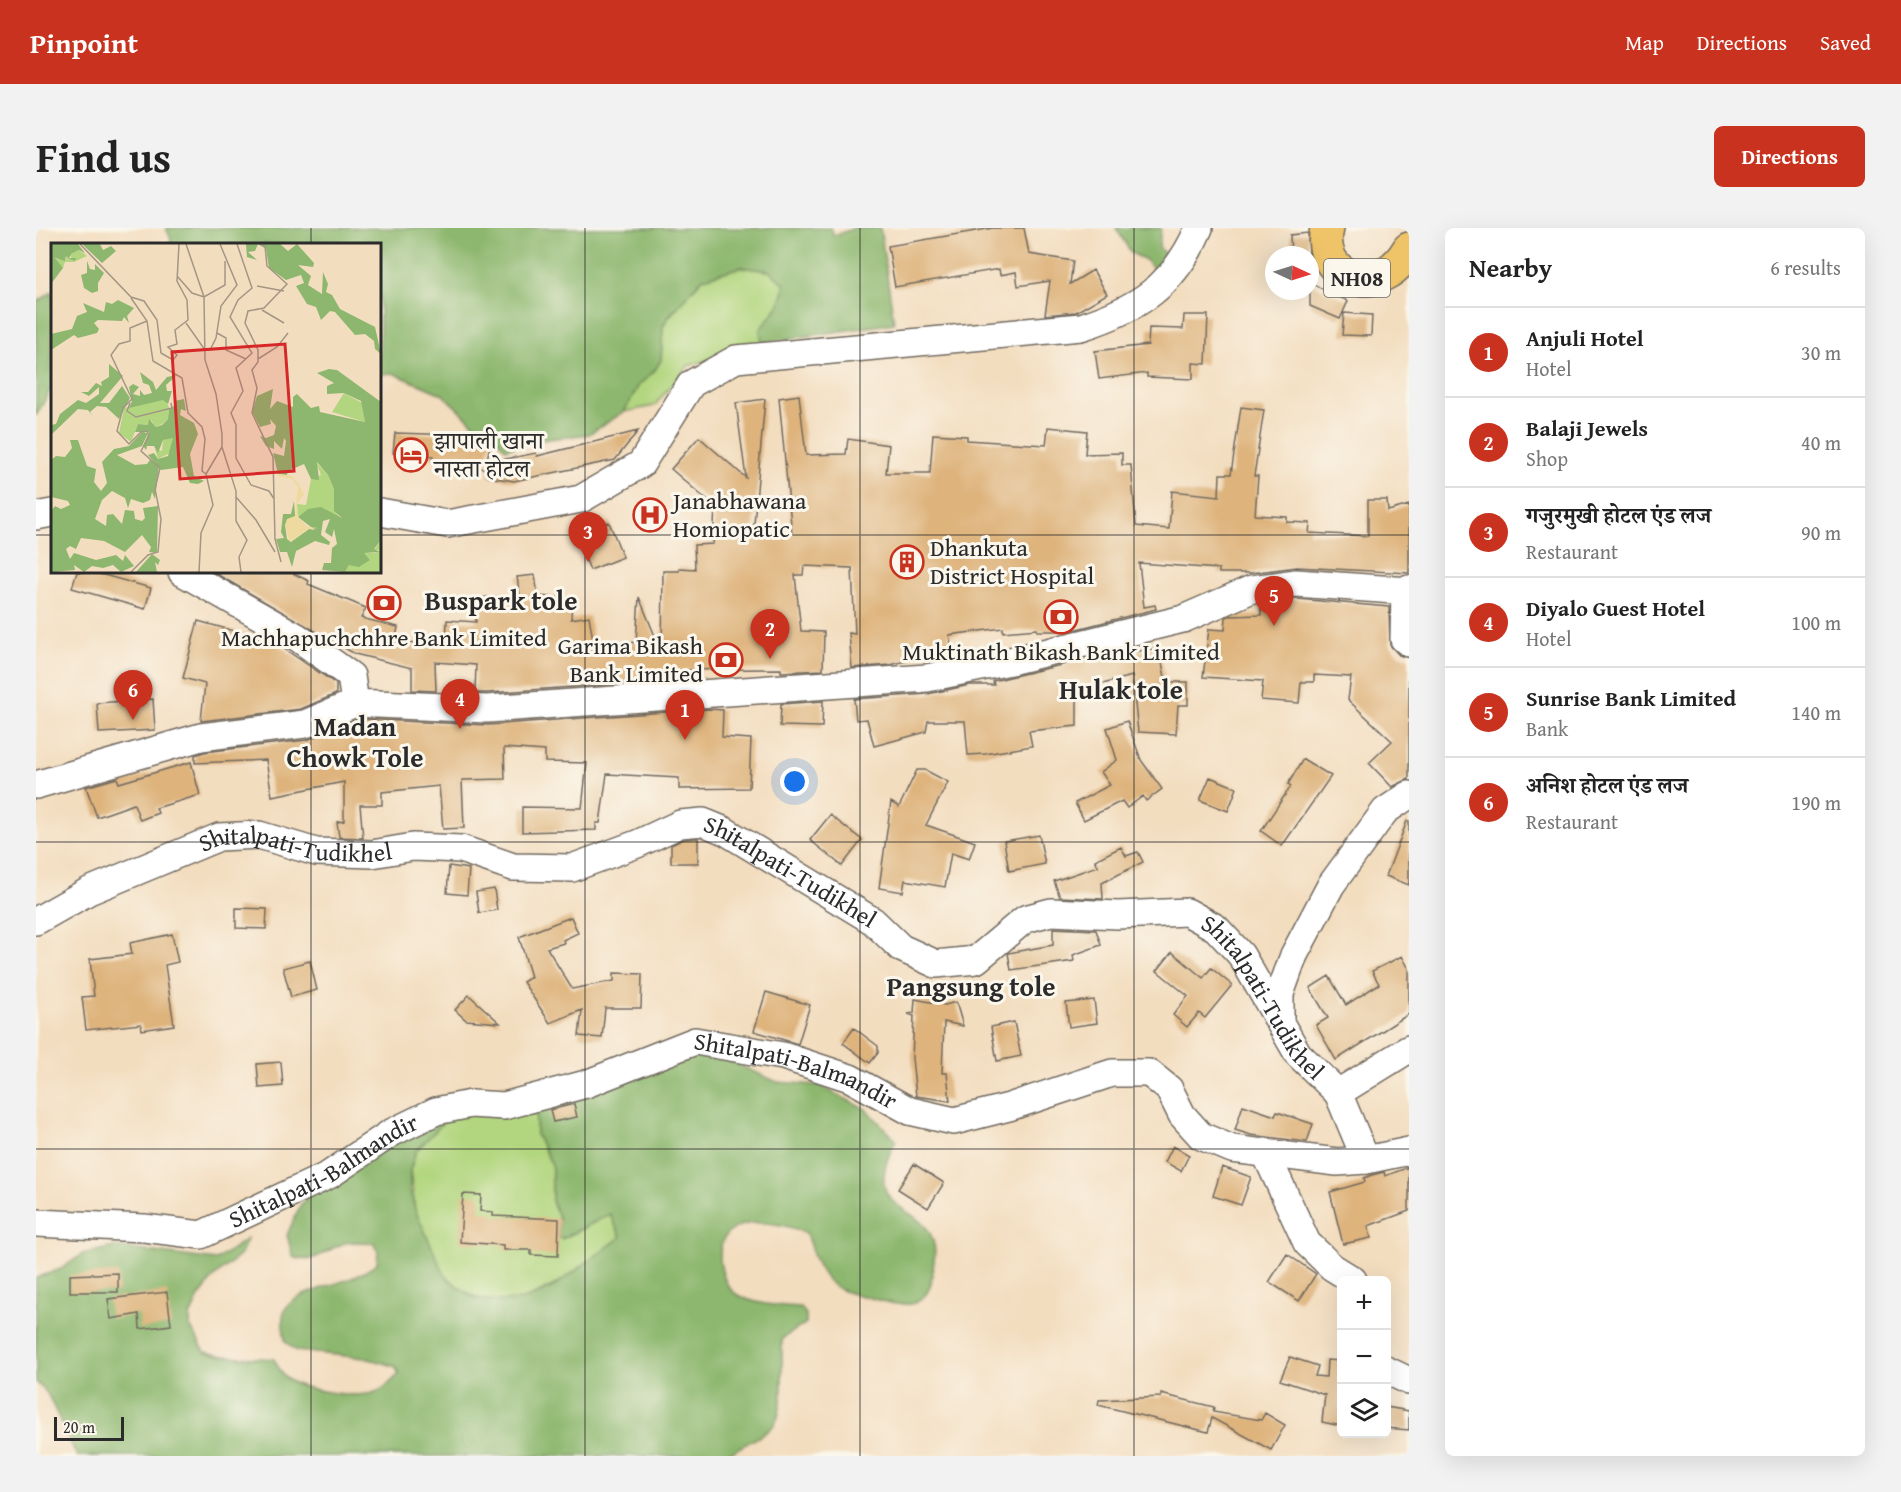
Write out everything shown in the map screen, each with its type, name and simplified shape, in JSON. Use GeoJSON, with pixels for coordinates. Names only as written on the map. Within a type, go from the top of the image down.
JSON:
{"type":"FeatureCollection","features":[{"type":"Feature","properties":{"kind":"main road","name":"NH08"},"geometry":{"type":"LineString","coordinates":[[1327,228],[1325,238],[1330,258],[1343,273],[1359,279],[1374,280],[1387,274],[1402,263],[1409,249]]}},
{"type":"Feature","properties":{"kind":"street"},"geometry":{"type":"LineString","coordinates":[[381,512],[447,524],[581,499],[641,464],[691,384],[736,359],[1081,327],[1120,315],[1166,282],[1199,228]]}},
{"type":"Feature","properties":{"kind":"street"},"geometry":{"type":"LineString","coordinates":[[36,516],[51,513]]}},
{"type":"Feature","properties":{"kind":"street"},"geometry":{"type":"LineString","coordinates":[[184,573],[297,636],[351,676],[355,704]]}},
{"type":"Feature","properties":{"kind":"street"},"geometry":{"type":"LineString","coordinates":[[36,785],[201,737],[305,724],[355,704],[487,709],[927,678],[1015,660],[1184,619],[1252,589],[1296,584],[1408,590],[1404,639],[1409,643]]}},
{"type":"Feature","properties":{"kind":"street"},"geometry":{"type":"LineString","coordinates":[[1281,1024],[1280,994],[1294,955],[1331,885],[1385,811],[1409,795]]}},
{"type":"Feature","properties":{"kind":"street","name":"Shitalpati-Tudikhel"},"geometry":{"type":"LineString","coordinates":[[36,921],[89,891],[219,837],[259,836],[327,852],[372,854],[413,847],[461,849],[513,867],[572,868],[637,844],[680,824],[703,822],[725,831],[873,921],[901,948],[936,964],[976,960],[1025,919],[1051,912],[1118,915],[1187,912],[1216,928],[1241,955],[1298,1054],[1338,1093],[1409,1049]]}},
{"type":"Feature","properties":{"kind":"street","name":"Shitalpati-Balmandir"},"geometry":{"type":"LineString","coordinates":[[36,1223],[144,1228],[201,1235],[329,1175],[392,1133],[436,1111],[471,1104],[504,1106],[586,1084],[695,1041],[783,1056],[850,1078],[910,1111],[954,1121],[1112,1073],[1149,1073],[1169,1089],[1182,1115],[1201,1136],[1232,1149],[1337,1162],[1366,1160],[1409,1150]]}},
{"type":"Feature","properties":{"kind":"street"},"geometry":{"type":"LineString","coordinates":[[1338,1093],[1366,1160]]}},
{"type":"Feature","properties":{"kind":"street"},"geometry":{"type":"LineString","coordinates":[[1265,1152],[1307,1243],[1332,1267],[1346,1276]]}},
{"type":"Feature","properties":{"kind":"street"},"geometry":{"type":"LineString","coordinates":[[1391,1372],[1409,1381]]}},
{"type":"Feature","properties":{"kind":"green space"},"geometry":{"type":"Polygon","coordinates":[[[166,228],[831,228],[834,236],[854,228],[880,228],[894,323],[762,343],[760,329],[780,302],[784,283],[769,271],[741,267],[703,278],[668,317],[663,326],[661,360],[655,370],[639,385],[624,412],[589,434],[532,441],[506,449],[490,432],[473,423],[442,394],[393,373],[381,374],[381,243],[170,243],[171,239],[166,228]]]}},
{"type":"Feature","properties":{"kind":"green space"},"geometry":{"type":"Polygon","coordinates":[[[1116,228],[1161,228],[1159,247],[1168,258],[1155,271],[1146,260],[1131,253],[1116,228]]]}},
{"type":"Feature","properties":{"kind":"green space"},"geometry":{"type":"Polygon","coordinates":[[[741,267],[769,271],[784,283],[780,302],[760,329],[762,343],[688,366],[654,406],[624,412],[639,385],[655,370],[661,360],[663,326],[669,317],[703,278],[741,267]]]}},
{"type":"Feature","properties":{"kind":"green space"},"geometry":{"type":"Polygon","coordinates":[[[51,293],[51,389],[36,416],[36,303],[51,293]]]}},
{"type":"Feature","properties":{"kind":"green space"},"geometry":{"type":"Polygon","coordinates":[[[700,1048],[777,1082],[818,1085],[866,1109],[896,1140],[886,1165],[884,1183],[888,1196],[919,1221],[928,1231],[935,1248],[931,1283],[927,1293],[912,1304],[903,1304],[849,1293],[837,1288],[827,1280],[819,1268],[806,1233],[767,1223],[747,1224],[729,1232],[721,1246],[720,1264],[730,1289],[743,1298],[759,1303],[800,1307],[806,1314],[806,1323],[782,1339],[780,1410],[773,1426],[762,1435],[726,1456],[77,1456],[47,1393],[36,1382],[36,1278],[61,1269],[83,1254],[114,1247],[216,1260],[247,1239],[241,1254],[214,1277],[199,1297],[190,1316],[190,1326],[205,1352],[224,1356],[274,1359],[287,1379],[317,1390],[340,1394],[373,1393],[385,1387],[399,1374],[395,1366],[365,1358],[297,1351],[285,1341],[283,1316],[286,1308],[293,1301],[315,1290],[355,1276],[377,1263],[378,1252],[374,1243],[367,1242],[345,1243],[313,1258],[293,1257],[287,1235],[300,1206],[329,1171],[444,1115],[442,1124],[416,1151],[410,1170],[410,1189],[415,1210],[442,1269],[447,1278],[478,1299],[520,1300],[539,1294],[556,1285],[621,1237],[610,1214],[561,1239],[558,1236],[559,1219],[552,1201],[552,1165],[536,1134],[536,1115],[530,1107],[700,1048]]]}},
{"type":"Feature","properties":{"kind":"green space"},"geometry":{"type":"Polygon","coordinates":[[[530,1107],[536,1115],[536,1134],[552,1165],[552,1201],[559,1219],[558,1236],[562,1239],[610,1214],[621,1237],[568,1277],[547,1289],[526,1298],[505,1302],[485,1300],[465,1291],[449,1279],[441,1269],[415,1210],[410,1170],[416,1151],[442,1124],[444,1115],[530,1107]]]}},
{"type":"Feature","properties":{"kind":"building"},"geometry":{"type":"Polygon","coordinates":[[[993,228],[1024,228],[1029,254],[1073,261],[1070,284],[1093,270],[1107,294],[1076,312],[1045,315],[1050,281],[1018,286],[1016,272],[1000,275],[999,269],[895,287],[888,246],[993,228]]]}},
{"type":"Feature","properties":{"kind":"building"},"geometry":{"type":"Polygon","coordinates":[[[1308,233],[1309,246],[1291,246],[1290,235],[1308,233]]]}},
{"type":"Feature","properties":{"kind":"building"},"geometry":{"type":"Polygon","coordinates":[[[1319,287],[1348,301],[1340,319],[1310,306],[1310,300],[1319,300],[1319,287]]]}},
{"type":"Feature","properties":{"kind":"building"},"geometry":{"type":"Polygon","coordinates":[[[1344,313],[1372,315],[1371,336],[1342,335],[1344,313]]]}},
{"type":"Feature","properties":{"kind":"building"},"geometry":{"type":"Polygon","coordinates":[[[1184,315],[1208,315],[1206,364],[1193,363],[1193,379],[1147,377],[1147,373],[1099,379],[1095,351],[1148,345],[1149,328],[1183,329],[1184,315]]]}},
{"type":"Feature","properties":{"kind":"building"},"geometry":{"type":"Polygon","coordinates":[[[799,395],[806,455],[846,454],[848,439],[889,445],[886,473],[930,473],[933,434],[967,436],[967,440],[1046,445],[1048,427],[1087,431],[1085,454],[1122,453],[1122,465],[1131,465],[1136,526],[1169,529],[1172,491],[1219,496],[1220,474],[1231,474],[1241,407],[1264,410],[1254,476],[1258,476],[1255,515],[1287,517],[1287,522],[1310,523],[1309,533],[1368,536],[1368,500],[1387,500],[1388,511],[1409,505],[1409,573],[1297,567],[1250,573],[1219,573],[1219,569],[1139,563],[1144,607],[1155,605],[1156,609],[1069,631],[1037,631],[1037,629],[1003,632],[1003,628],[949,635],[952,649],[890,665],[852,668],[849,633],[855,634],[852,568],[804,566],[803,575],[795,575],[801,631],[824,632],[823,670],[781,672],[781,669],[669,670],[673,680],[475,693],[476,665],[435,662],[436,691],[412,690],[412,668],[355,654],[215,573],[292,573],[309,581],[308,584],[366,608],[361,618],[398,627],[395,643],[446,642],[447,620],[476,622],[475,598],[520,595],[517,577],[535,575],[538,596],[572,599],[571,619],[589,616],[593,640],[599,640],[599,647],[636,642],[639,597],[662,653],[663,571],[679,571],[679,568],[695,569],[694,545],[713,544],[715,507],[671,469],[699,437],[746,478],[736,403],[765,399],[753,535],[792,535],[779,398],[799,395]]]}},
{"type":"Feature","properties":{"kind":"building"},"geometry":{"type":"Polygon","coordinates":[[[638,431],[615,460],[514,481],[489,477],[491,462],[536,453],[537,456],[638,431]]]}},
{"type":"Feature","properties":{"kind":"building"},"geometry":{"type":"Polygon","coordinates":[[[395,433],[460,435],[491,441],[485,469],[432,459],[433,456],[393,453],[395,433]]]}},
{"type":"Feature","properties":{"kind":"building"},"geometry":{"type":"Polygon","coordinates":[[[609,522],[623,557],[590,570],[576,536],[609,522]]]}},
{"type":"Feature","properties":{"kind":"building"},"geometry":{"type":"Polygon","coordinates":[[[77,573],[97,573],[151,588],[145,609],[72,588],[77,573]]]}},
{"type":"Feature","properties":{"kind":"building"},"geometry":{"type":"Polygon","coordinates":[[[1297,599],[1389,607],[1390,645],[1399,655],[1409,658],[1409,779],[1392,787],[1369,763],[1392,741],[1348,700],[1351,677],[1314,675],[1314,682],[1301,682],[1299,703],[1261,700],[1263,681],[1203,677],[1209,629],[1225,630],[1226,617],[1229,616],[1261,615],[1261,604],[1297,599]]]}},
{"type":"Feature","properties":{"kind":"building"},"geometry":{"type":"Polygon","coordinates":[[[198,621],[274,642],[336,684],[336,694],[301,709],[201,721],[205,684],[183,678],[198,621]]]}},
{"type":"Feature","properties":{"kind":"building"},"geometry":{"type":"Polygon","coordinates":[[[1159,648],[1166,682],[1188,682],[1188,705],[1178,705],[1176,734],[1138,732],[1132,676],[1077,691],[1077,726],[1029,731],[1032,746],[985,754],[968,755],[965,721],[928,721],[926,732],[874,746],[867,719],[856,720],[854,699],[928,694],[970,685],[994,685],[993,681],[1087,659],[1159,648]]]}},
{"type":"Feature","properties":{"kind":"building"},"geometry":{"type":"Polygon","coordinates":[[[153,699],[155,730],[99,733],[97,703],[153,699]]]}},
{"type":"Feature","properties":{"kind":"building"},"geometry":{"type":"Polygon","coordinates":[[[823,701],[822,727],[780,726],[781,704],[823,701]]]}},
{"type":"Feature","properties":{"kind":"building"},"geometry":{"type":"Polygon","coordinates":[[[708,709],[723,710],[722,737],[751,739],[749,788],[679,789],[679,778],[607,774],[600,823],[596,823],[596,830],[522,832],[522,807],[582,808],[587,763],[545,762],[545,751],[504,748],[505,779],[462,780],[464,828],[443,829],[439,786],[382,792],[382,805],[360,805],[363,838],[339,837],[337,822],[344,821],[344,782],[272,796],[266,760],[195,763],[195,755],[204,752],[307,740],[358,719],[488,725],[708,709]]]}},
{"type":"Feature","properties":{"kind":"building"},"geometry":{"type":"Polygon","coordinates":[[[1127,721],[1141,760],[1162,789],[1146,801],[1143,796],[1127,808],[1122,801],[1084,820],[1075,803],[1110,785],[1101,772],[1117,760],[1107,728],[1127,721]]]}},
{"type":"Feature","properties":{"kind":"building"},"geometry":{"type":"Polygon","coordinates":[[[1303,759],[1331,776],[1282,846],[1261,831],[1291,786],[1288,784],[1303,759]]]}},
{"type":"Feature","properties":{"kind":"building"},"geometry":{"type":"Polygon","coordinates":[[[191,762],[200,795],[156,808],[158,813],[140,820],[134,804],[97,817],[86,787],[117,778],[119,783],[191,762]]]}},
{"type":"Feature","properties":{"kind":"building"},"geometry":{"type":"Polygon","coordinates":[[[917,770],[925,770],[948,782],[926,825],[975,842],[969,859],[951,853],[945,887],[905,880],[903,892],[879,888],[891,802],[899,807],[917,770]]]}},
{"type":"Feature","properties":{"kind":"building"},"geometry":{"type":"Polygon","coordinates":[[[1210,777],[1237,788],[1228,811],[1200,800],[1210,777]]]}},
{"type":"Feature","properties":{"kind":"building"},"geometry":{"type":"Polygon","coordinates":[[[830,815],[862,840],[842,866],[810,840],[830,815]]]}},
{"type":"Feature","properties":{"kind":"building"},"geometry":{"type":"Polygon","coordinates":[[[1407,821],[1409,821],[1409,885],[1386,876],[1407,821]]]}},
{"type":"Feature","properties":{"kind":"building"},"geometry":{"type":"Polygon","coordinates":[[[1039,835],[1045,864],[1009,871],[1004,841],[1039,835]]]}},
{"type":"Feature","properties":{"kind":"building"},"geometry":{"type":"Polygon","coordinates":[[[698,838],[698,863],[671,863],[671,845],[684,839],[698,838]]]}},
{"type":"Feature","properties":{"kind":"building"},"geometry":{"type":"Polygon","coordinates":[[[1121,847],[1126,856],[1138,852],[1143,862],[1102,883],[1103,899],[1060,897],[1054,881],[1098,866],[1095,860],[1121,847]]]}},
{"type":"Feature","properties":{"kind":"building"},"geometry":{"type":"Polygon","coordinates":[[[449,866],[469,869],[467,895],[447,893],[449,866]]]}},
{"type":"Feature","properties":{"kind":"building"},"geometry":{"type":"Polygon","coordinates":[[[494,889],[497,910],[479,913],[476,892],[494,889]]]}},
{"type":"Feature","properties":{"kind":"building"},"geometry":{"type":"Polygon","coordinates":[[[236,908],[267,909],[266,929],[236,928],[236,908]]]}},
{"type":"Feature","properties":{"kind":"building"},"geometry":{"type":"Polygon","coordinates":[[[571,917],[578,933],[563,940],[564,943],[547,948],[572,989],[614,981],[614,973],[642,974],[641,1008],[605,1008],[602,1038],[579,1036],[582,1010],[550,1023],[523,982],[531,977],[519,937],[571,917]]]}},
{"type":"Feature","properties":{"kind":"building"},"geometry":{"type":"Polygon","coordinates":[[[1053,928],[1096,930],[1101,945],[1073,955],[1074,961],[1011,970],[1008,953],[1053,945],[1053,928]]]}},
{"type":"Feature","properties":{"kind":"building"},"geometry":{"type":"Polygon","coordinates":[[[172,934],[178,962],[165,965],[174,1025],[142,1030],[141,1024],[86,1030],[82,997],[94,996],[90,959],[132,954],[130,943],[172,934]]]}},
{"type":"Feature","properties":{"kind":"building"},"geometry":{"type":"Polygon","coordinates":[[[1172,952],[1203,978],[1211,968],[1232,985],[1205,1018],[1199,1013],[1187,1027],[1173,1015],[1188,996],[1157,971],[1172,952]]]}},
{"type":"Feature","properties":{"kind":"building"},"geometry":{"type":"Polygon","coordinates":[[[1402,956],[1409,969],[1409,1014],[1336,1060],[1316,1025],[1328,1018],[1310,988],[1329,976],[1346,1005],[1379,984],[1372,971],[1402,956]]]}},
{"type":"Feature","properties":{"kind":"building"},"geometry":{"type":"Polygon","coordinates":[[[310,961],[317,990],[291,997],[283,968],[310,961]]]}},
{"type":"Feature","properties":{"kind":"building"},"geometry":{"type":"Polygon","coordinates":[[[766,992],[810,1005],[798,1044],[754,1031],[766,992]]]}},
{"type":"Feature","properties":{"kind":"building"},"geometry":{"type":"Polygon","coordinates":[[[469,995],[500,1023],[466,1020],[455,1010],[469,995]]]}},
{"type":"Feature","properties":{"kind":"building"},"geometry":{"type":"Polygon","coordinates":[[[915,999],[945,1005],[956,1002],[963,1026],[944,1022],[942,1073],[947,1073],[950,1101],[916,1096],[912,1058],[914,1016],[908,1014],[914,1013],[915,999]]]}},
{"type":"Feature","properties":{"kind":"building"},"geometry":{"type":"Polygon","coordinates":[[[1094,1000],[1097,1023],[1069,1027],[1066,1003],[1094,1000]]]}},
{"type":"Feature","properties":{"kind":"building"},"geometry":{"type":"Polygon","coordinates":[[[1014,1022],[1021,1056],[997,1061],[991,1027],[1014,1022]]]}},
{"type":"Feature","properties":{"kind":"building"},"geometry":{"type":"Polygon","coordinates":[[[854,1028],[878,1046],[878,1053],[870,1063],[843,1043],[854,1028]]]}},
{"type":"Feature","properties":{"kind":"building"},"geometry":{"type":"Polygon","coordinates":[[[281,1062],[283,1086],[259,1088],[257,1064],[281,1062]]]}},
{"type":"Feature","properties":{"kind":"building"},"geometry":{"type":"Polygon","coordinates":[[[574,1104],[577,1117],[553,1122],[550,1110],[574,1104]]]}},
{"type":"Feature","properties":{"kind":"building"},"geometry":{"type":"Polygon","coordinates":[[[1243,1105],[1275,1116],[1277,1112],[1313,1124],[1307,1142],[1251,1135],[1235,1130],[1243,1105]]]}},
{"type":"Feature","properties":{"kind":"building"},"geometry":{"type":"Polygon","coordinates":[[[1173,1146],[1189,1155],[1181,1171],[1165,1162],[1173,1146]]]}},
{"type":"Feature","properties":{"kind":"building"},"geometry":{"type":"Polygon","coordinates":[[[914,1164],[944,1183],[928,1208],[898,1189],[914,1164]]]}},
{"type":"Feature","properties":{"kind":"building"},"geometry":{"type":"Polygon","coordinates":[[[1222,1167],[1251,1177],[1241,1205],[1213,1196],[1222,1167]]]}},
{"type":"Feature","properties":{"kind":"building"},"geometry":{"type":"Polygon","coordinates":[[[1409,1167],[1409,1211],[1368,1226],[1371,1238],[1343,1244],[1330,1192],[1365,1182],[1364,1178],[1372,1175],[1384,1172],[1385,1176],[1409,1167]]]}},
{"type":"Feature","properties":{"kind":"building"},"geometry":{"type":"Polygon","coordinates":[[[463,1194],[481,1195],[480,1211],[493,1212],[493,1216],[559,1219],[558,1256],[531,1255],[531,1250],[503,1250],[503,1245],[460,1242],[463,1194]]]}},
{"type":"Feature","properties":{"kind":"building"},"geometry":{"type":"Polygon","coordinates":[[[1287,1254],[1316,1274],[1299,1301],[1269,1282],[1287,1254]]]}},
{"type":"Feature","properties":{"kind":"building"},"geometry":{"type":"Polygon","coordinates":[[[118,1273],[118,1292],[70,1292],[70,1275],[118,1273]]]}},
{"type":"Feature","properties":{"kind":"building"},"geometry":{"type":"Polygon","coordinates":[[[167,1292],[171,1325],[140,1329],[139,1314],[111,1319],[108,1299],[167,1292]]]}},
{"type":"Feature","properties":{"kind":"building"},"geometry":{"type":"Polygon","coordinates":[[[1290,1357],[1318,1366],[1315,1376],[1326,1377],[1327,1360],[1337,1361],[1337,1425],[1322,1422],[1325,1395],[1280,1380],[1290,1357]]]}},
{"type":"Feature","properties":{"kind":"building"},"geometry":{"type":"Polygon","coordinates":[[[1161,1394],[1214,1407],[1213,1412],[1261,1420],[1265,1413],[1285,1425],[1271,1450],[1212,1418],[1208,1432],[1098,1405],[1099,1400],[1161,1397],[1161,1394]]]}},
{"type":"Feature","properties":{"kind":"building"},"geometry":{"type":"Polygon","coordinates":[[[1391,1408],[1409,1411],[1409,1430],[1391,1428],[1391,1408]]]}},
{"type":"Feature","properties":{"kind":"place","name":"झापाली खाना नास्ता होटल"},"geometry":{"type":"Point","coordinates":[411,455]}},
{"type":"Feature","properties":{"kind":"place","name":"Janabhawana Homiopatic"},"geometry":{"type":"Point","coordinates":[650,515]}},
{"type":"Feature","properties":{"kind":"place","name":"गजुरमुखी होटल एंड लज"},"geometry":{"type":"Point","coordinates":[588,562]}},
{"type":"Feature","properties":{"kind":"place","name":"Dhankuta District Hospital"},"geometry":{"type":"Point","coordinates":[907,562]}},
{"type":"Feature","properties":{"kind":"place","name":"Machhapuchchhre Bank Limited"},"geometry":{"type":"Point","coordinates":[384,603]}},
{"type":"Feature","properties":{"kind":"place","name":"Muktinath Bikash Bank Limited"},"geometry":{"type":"Point","coordinates":[1061,617]}},
{"type":"Feature","properties":{"kind":"place","name":"Sunrise Bank Limited"},"geometry":{"type":"Point","coordinates":[1274,626]}},
{"type":"Feature","properties":{"kind":"place","name":"Balaji Jewels"},"geometry":{"type":"Point","coordinates":[770,659]}},
{"type":"Feature","properties":{"kind":"place","name":"Garima Bikash Bank Limited"},"geometry":{"type":"Point","coordinates":[726,660]}},
{"type":"Feature","properties":{"kind":"place","name":"अनिश होटल एंड लज"},"geometry":{"type":"Point","coordinates":[133,720]}},
{"type":"Feature","properties":{"kind":"place","name":"Diyalo Guest Hotel"},"geometry":{"type":"Point","coordinates":[460,729]}},
{"type":"Feature","properties":{"kind":"place","name":"Anjuli Hotel"},"geometry":{"type":"Point","coordinates":[685,740]}},
{"type":"Feature","properties":{"kind":"district","name":"Buspark tole"},"geometry":{"type":"Point","coordinates":[501,601]}},
{"type":"Feature","properties":{"kind":"district","name":"Hulak tole"},"geometry":{"type":"Point","coordinates":[1121,690]}},
{"type":"Feature","properties":{"kind":"district","name":"Madan Chowk Tole"},"geometry":{"type":"Point","coordinates":[355,742]}},
{"type":"Feature","properties":{"kind":"district","name":"Pangsung tole"},"geometry":{"type":"Point","coordinates":[971,987]}}]}
